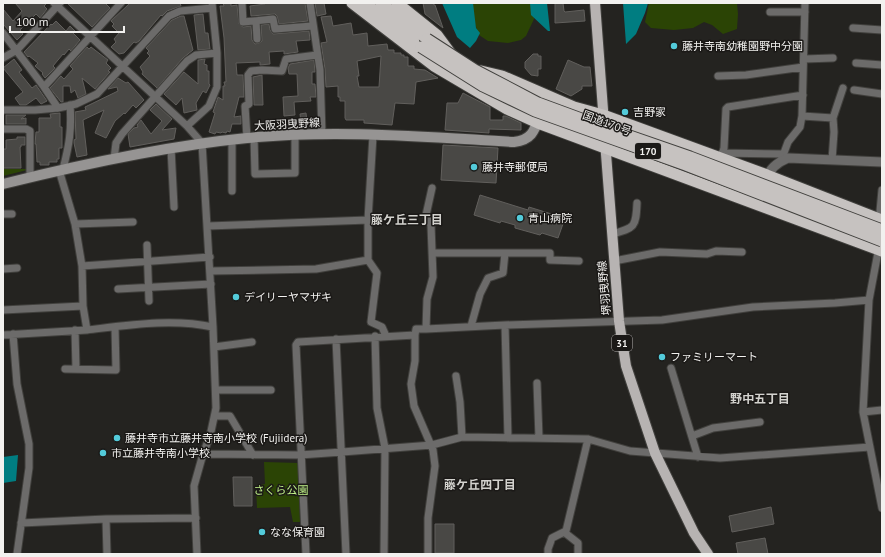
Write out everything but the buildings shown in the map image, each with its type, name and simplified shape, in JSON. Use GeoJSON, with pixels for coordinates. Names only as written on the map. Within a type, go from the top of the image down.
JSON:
{"type":"FeatureCollection","features":[{"type":"Feature","properties":{"kind":"highway"},"geometry":{"type":"LineString","coordinates":[[352,3],[434,66],[507,109],[538,123],[757,204],[881,247]]}},
{"type":"Feature","properties":{"kind":"highway","name":"国道170号"},"geometry":{"type":"LineString","coordinates":[[365,3],[424,43],[482,86],[535,111],[686,165],[881,247]]}},
{"type":"Feature","properties":{"kind":"highway","name":"国道170号"},"geometry":{"type":"LineString","coordinates":[[381,3],[424,43],[538,103],[690,156],[882,230]]}},
{"type":"Feature","properties":{"kind":"highway"},"geometry":{"type":"LineString","coordinates":[[397,3],[438,35],[455,59],[471,69],[502,76],[574,107],[603,115],[722,156],[881,219]]}},
{"type":"Feature","properties":{"kind":"main road","name":"堺羽曳野線"},"geometry":{"type":"LineString","coordinates":[[595,3],[619,321],[626,366],[655,453],[694,533],[708,554]]}},
{"type":"Feature","properties":{"kind":"main road","name":"大阪羽曳野線"},"geometry":{"type":"LineString","coordinates":[[3,184],[61,170],[171,148],[250,137],[322,134],[514,142],[522,141],[532,136],[548,96]]}},
{"type":"Feature","properties":{"kind":"street"},"geometry":{"type":"LineString","coordinates":[[44,87],[121,3]]}},
{"type":"Feature","properties":{"kind":"street"},"geometry":{"type":"LineString","coordinates":[[242,3],[243,22],[273,19],[275,29],[312,26]]}},
{"type":"Feature","properties":{"kind":"street"},"geometry":{"type":"LineString","coordinates":[[310,3],[312,26],[320,70],[322,134]]}},
{"type":"Feature","properties":{"kind":"street"},"geometry":{"type":"LineString","coordinates":[[757,204],[767,175],[782,158],[788,142],[800,127],[803,95],[805,3]]}},
{"type":"Feature","properties":{"kind":"street"},"geometry":{"type":"LineString","coordinates":[[3,58],[17,50],[57,4],[187,126],[202,143],[214,327],[216,390],[215,416],[194,486],[197,554]]}},
{"type":"Feature","properties":{"kind":"street"},"geometry":{"type":"LineString","coordinates":[[3,110],[58,108],[76,104],[97,94],[169,16],[180,11],[212,6],[217,54],[217,87],[209,106],[187,126]]}},
{"type":"Feature","properties":{"kind":"street"},"geometry":{"type":"LineString","coordinates":[[770,12],[805,12]]}},
{"type":"Feature","properties":{"kind":"street"},"geometry":{"type":"LineString","coordinates":[[256,21],[257,39]]}},
{"type":"Feature","properties":{"kind":"street"},"geometry":{"type":"LineString","coordinates":[[853,28],[882,30]]}},
{"type":"Feature","properties":{"kind":"street"},"geometry":{"type":"LineString","coordinates":[[3,33],[17,50],[58,108]]}},
{"type":"Feature","properties":{"kind":"street"},"geometry":{"type":"LineString","coordinates":[[114,159],[116,143],[122,134],[187,61],[196,55],[217,54]]}},
{"type":"Feature","properties":{"kind":"street"},"geometry":{"type":"LineString","coordinates":[[295,135],[295,173],[255,174],[245,106],[249,104],[248,75],[251,71],[282,71],[286,59],[317,55]]}},
{"type":"Feature","properties":{"kind":"street"},"geometry":{"type":"LineString","coordinates":[[804,59],[833,58]]}},
{"type":"Feature","properties":{"kind":"street"},"geometry":{"type":"LineString","coordinates":[[856,63],[882,65]]}},
{"type":"Feature","properties":{"kind":"street"},"geometry":{"type":"LineString","coordinates":[[718,76],[746,75],[803,67]]}},
{"type":"Feature","properties":{"kind":"street"},"geometry":{"type":"LineString","coordinates":[[832,160],[834,132],[833,118],[843,88]]}},
{"type":"Feature","properties":{"kind":"street"},"geometry":{"type":"LineString","coordinates":[[854,90],[882,94]]}},
{"type":"Feature","properties":{"kind":"street"},"geometry":{"type":"LineString","coordinates":[[803,95],[728,107],[726,109],[724,148],[722,156],[882,162],[882,155]]}},
{"type":"Feature","properties":{"kind":"street"},"geometry":{"type":"LineString","coordinates":[[70,105],[70,139],[61,170],[75,224],[82,266],[83,306],[88,330]]}},
{"type":"Feature","properties":{"kind":"street"},"geometry":{"type":"LineString","coordinates":[[802,116],[833,118]]}},
{"type":"Feature","properties":{"kind":"street"},"geometry":{"type":"LineString","coordinates":[[3,129],[26,128],[30,131],[30,177]]}},
{"type":"Feature","properties":{"kind":"street"},"geometry":{"type":"LineString","coordinates":[[372,135],[368,220],[368,260],[377,273],[371,322],[382,327],[386,336]]}},
{"type":"Feature","properties":{"kind":"street"},"geometry":{"type":"LineString","coordinates":[[232,140],[232,191]]}},
{"type":"Feature","properties":{"kind":"street"},"geometry":{"type":"LineString","coordinates":[[171,148],[174,207]]}},
{"type":"Feature","properties":{"kind":"street"},"geometry":{"type":"LineString","coordinates":[[426,329],[427,299],[433,277],[431,225],[426,214],[432,188]]}},
{"type":"Feature","properties":{"kind":"street"},"geometry":{"type":"LineString","coordinates":[[882,190],[881,247],[869,300],[863,412],[882,508]]}},
{"type":"Feature","properties":{"kind":"street"},"geometry":{"type":"LineString","coordinates":[[612,234],[628,230],[636,220],[637,203]]}},
{"type":"Feature","properties":{"kind":"street"},"geometry":{"type":"LineString","coordinates":[[3,214],[12,214]]}},
{"type":"Feature","properties":{"kind":"street"},"geometry":{"type":"LineString","coordinates":[[208,226],[368,220]]}},
{"type":"Feature","properties":{"kind":"street"},"geometry":{"type":"LineString","coordinates":[[75,224],[133,222]]}},
{"type":"Feature","properties":{"kind":"street"},"geometry":{"type":"LineString","coordinates":[[147,245],[150,301]]}},
{"type":"Feature","properties":{"kind":"street"},"geometry":{"type":"LineString","coordinates":[[614,261],[660,252],[706,254],[716,251],[742,252]]}},
{"type":"Feature","properties":{"kind":"street"},"geometry":{"type":"LineString","coordinates":[[432,253],[550,253],[550,260],[578,261]]}},
{"type":"Feature","properties":{"kind":"street"},"geometry":{"type":"LineString","coordinates":[[471,326],[480,294],[488,278],[503,273],[505,253]]}},
{"type":"Feature","properties":{"kind":"street"},"geometry":{"type":"LineString","coordinates":[[82,266],[210,257]]}},
{"type":"Feature","properties":{"kind":"street"},"geometry":{"type":"LineString","coordinates":[[210,271],[316,269],[368,260]]}},
{"type":"Feature","properties":{"kind":"street"},"geometry":{"type":"LineString","coordinates":[[3,268],[17,268]]}},
{"type":"Feature","properties":{"kind":"street"},"geometry":{"type":"LineString","coordinates":[[118,289],[211,284]]}},
{"type":"Feature","properties":{"kind":"street"},"geometry":{"type":"LineString","coordinates":[[428,554],[428,518],[435,466],[432,445],[414,406],[412,384],[415,361],[416,330],[471,326],[662,320],[753,307],[869,300]]}},
{"type":"Feature","properties":{"kind":"street"},"geometry":{"type":"LineString","coordinates":[[3,310],[83,306]]}},
{"type":"Feature","properties":{"kind":"street"},"geometry":{"type":"LineString","coordinates":[[3,335],[88,330],[164,323],[194,323],[214,327]]}},
{"type":"Feature","properties":{"kind":"street"},"geometry":{"type":"LineString","coordinates":[[504,325],[508,438]]}},
{"type":"Feature","properties":{"kind":"street"},"geometry":{"type":"LineString","coordinates":[[66,369],[116,370],[115,327]]}},
{"type":"Feature","properties":{"kind":"street"},"geometry":{"type":"LineString","coordinates":[[75,330],[76,369]]}},
{"type":"Feature","properties":{"kind":"street"},"geometry":{"type":"LineString","coordinates":[[13,334],[17,384],[29,444],[29,468],[17,554]]}},
{"type":"Feature","properties":{"kind":"street"},"geometry":{"type":"LineString","coordinates":[[306,554],[300,455],[296,346],[298,342],[375,336],[415,335]]}},
{"type":"Feature","properties":{"kind":"street"},"geometry":{"type":"LineString","coordinates":[[375,336],[377,408],[385,448],[384,554]]}},
{"type":"Feature","properties":{"kind":"street"},"geometry":{"type":"LineString","coordinates":[[336,339],[346,554]]}},
{"type":"Feature","properties":{"kind":"street"},"geometry":{"type":"LineString","coordinates":[[214,347],[252,342]]}},
{"type":"Feature","properties":{"kind":"street"},"geometry":{"type":"LineString","coordinates":[[671,368],[698,457]]}},
{"type":"Feature","properties":{"kind":"street"},"geometry":{"type":"LineString","coordinates":[[456,376],[460,402],[462,437]]}},
{"type":"Feature","properties":{"kind":"street"},"geometry":{"type":"LineString","coordinates":[[537,383],[539,438]]}},
{"type":"Feature","properties":{"kind":"street"},"geometry":{"type":"LineString","coordinates":[[216,390],[271,390]]}},
{"type":"Feature","properties":{"kind":"street"},"geometry":{"type":"LineString","coordinates":[[863,412],[882,410]]}},
{"type":"Feature","properties":{"kind":"street"},"geometry":{"type":"LineString","coordinates":[[215,416],[230,416],[253,455]]}},
{"type":"Feature","properties":{"kind":"street"},"geometry":{"type":"LineString","coordinates":[[692,436],[713,428],[760,422]]}},
{"type":"Feature","properties":{"kind":"street"},"geometry":{"type":"LineString","coordinates":[[203,454],[300,455],[432,445],[462,437],[588,439],[630,451],[720,458],[870,447]]}},
{"type":"Feature","properties":{"kind":"street"},"geometry":{"type":"LineString","coordinates":[[548,554],[548,549],[552,538],[566,531],[588,439]]}},
{"type":"Feature","properties":{"kind":"street"},"geometry":{"type":"LineString","coordinates":[[21,523],[196,518]]}},
{"type":"Feature","properties":{"kind":"street"},"geometry":{"type":"LineString","coordinates":[[106,520],[107,554]]}},
{"type":"Feature","properties":{"kind":"street"},"geometry":{"type":"LineString","coordinates":[[564,532],[578,543],[578,554]]}},
{"type":"Feature","properties":{"kind":"green space"},"geometry":{"type":"Polygon","coordinates":[[[467,3],[534,3],[534,19],[526,36],[521,40],[508,43],[488,41],[479,35],[467,3]]]}},
{"type":"Feature","properties":{"kind":"green space"},"geometry":{"type":"Polygon","coordinates":[[[649,3],[737,3],[737,29],[723,34],[712,25],[704,22],[693,28],[674,30],[651,28],[645,22],[649,3]]]}},
{"type":"Feature","properties":{"kind":"green space"},"geometry":{"type":"Polygon","coordinates":[[[3,169],[27,169],[27,170],[3,176],[3,169]]]}},
{"type":"Feature","properties":{"kind":"green space","name":"さくら公園"},"geometry":{"type":"Polygon","coordinates":[[[264,462],[298,463],[300,522],[293,522],[290,507],[257,508],[256,486],[265,484],[264,462]]]}},
{"type":"Feature","properties":{"kind":"water"},"geometry":{"type":"Polygon","coordinates":[[[442,3],[473,3],[476,28],[480,33],[470,48],[457,37],[442,3]]]}},
{"type":"Feature","properties":{"kind":"water"},"geometry":{"type":"Polygon","coordinates":[[[530,3],[547,3],[550,31],[548,31],[531,15],[530,3]]]}},
{"type":"Feature","properties":{"kind":"water"},"geometry":{"type":"Polygon","coordinates":[[[623,3],[648,3],[636,34],[626,44],[623,3]]]}},
{"type":"Feature","properties":{"kind":"water"},"geometry":{"type":"Polygon","coordinates":[[[18,455],[16,481],[3,483],[3,457],[18,455]]]}},
{"type":"Feature","properties":{"kind":"place","name":"藤井寺南幼稚園野中分園"},"geometry":{"type":"Point","coordinates":[674,46]}},
{"type":"Feature","properties":{"kind":"place","name":"吉野家"},"geometry":{"type":"Point","coordinates":[625,112]}},
{"type":"Feature","properties":{"kind":"place","name":"藤井寺郵便局"},"geometry":{"type":"Point","coordinates":[474,167]}},
{"type":"Feature","properties":{"kind":"place","name":"青山病院"},"geometry":{"type":"Point","coordinates":[520,218]}},
{"type":"Feature","properties":{"kind":"place","name":"デイリーヤマザキ"},"geometry":{"type":"Point","coordinates":[236,297]}},
{"type":"Feature","properties":{"kind":"place","name":"ファミリーマート"},"geometry":{"type":"Point","coordinates":[662,357]}},
{"type":"Feature","properties":{"kind":"place","name":"藤井寺市立藤井寺南小学校 (Fujiidera)"},"geometry":{"type":"Point","coordinates":[117,438]}},
{"type":"Feature","properties":{"kind":"place","name":"市立藤井寺南小学校"},"geometry":{"type":"Point","coordinates":[103,453]}},
{"type":"Feature","properties":{"kind":"place","name":"なな保育園"},"geometry":{"type":"Point","coordinates":[262,532]}},
{"type":"Feature","properties":{"kind":"district","name":"藤ケ丘三丁目"},"geometry":{"type":"Point","coordinates":[407,220]}},
{"type":"Feature","properties":{"kind":"district","name":"野中五丁目"},"geometry":{"type":"Point","coordinates":[760,399]}},
{"type":"Feature","properties":{"kind":"district","name":"藤ケ丘四丁目"},"geometry":{"type":"Point","coordinates":[480,485]}}]}
